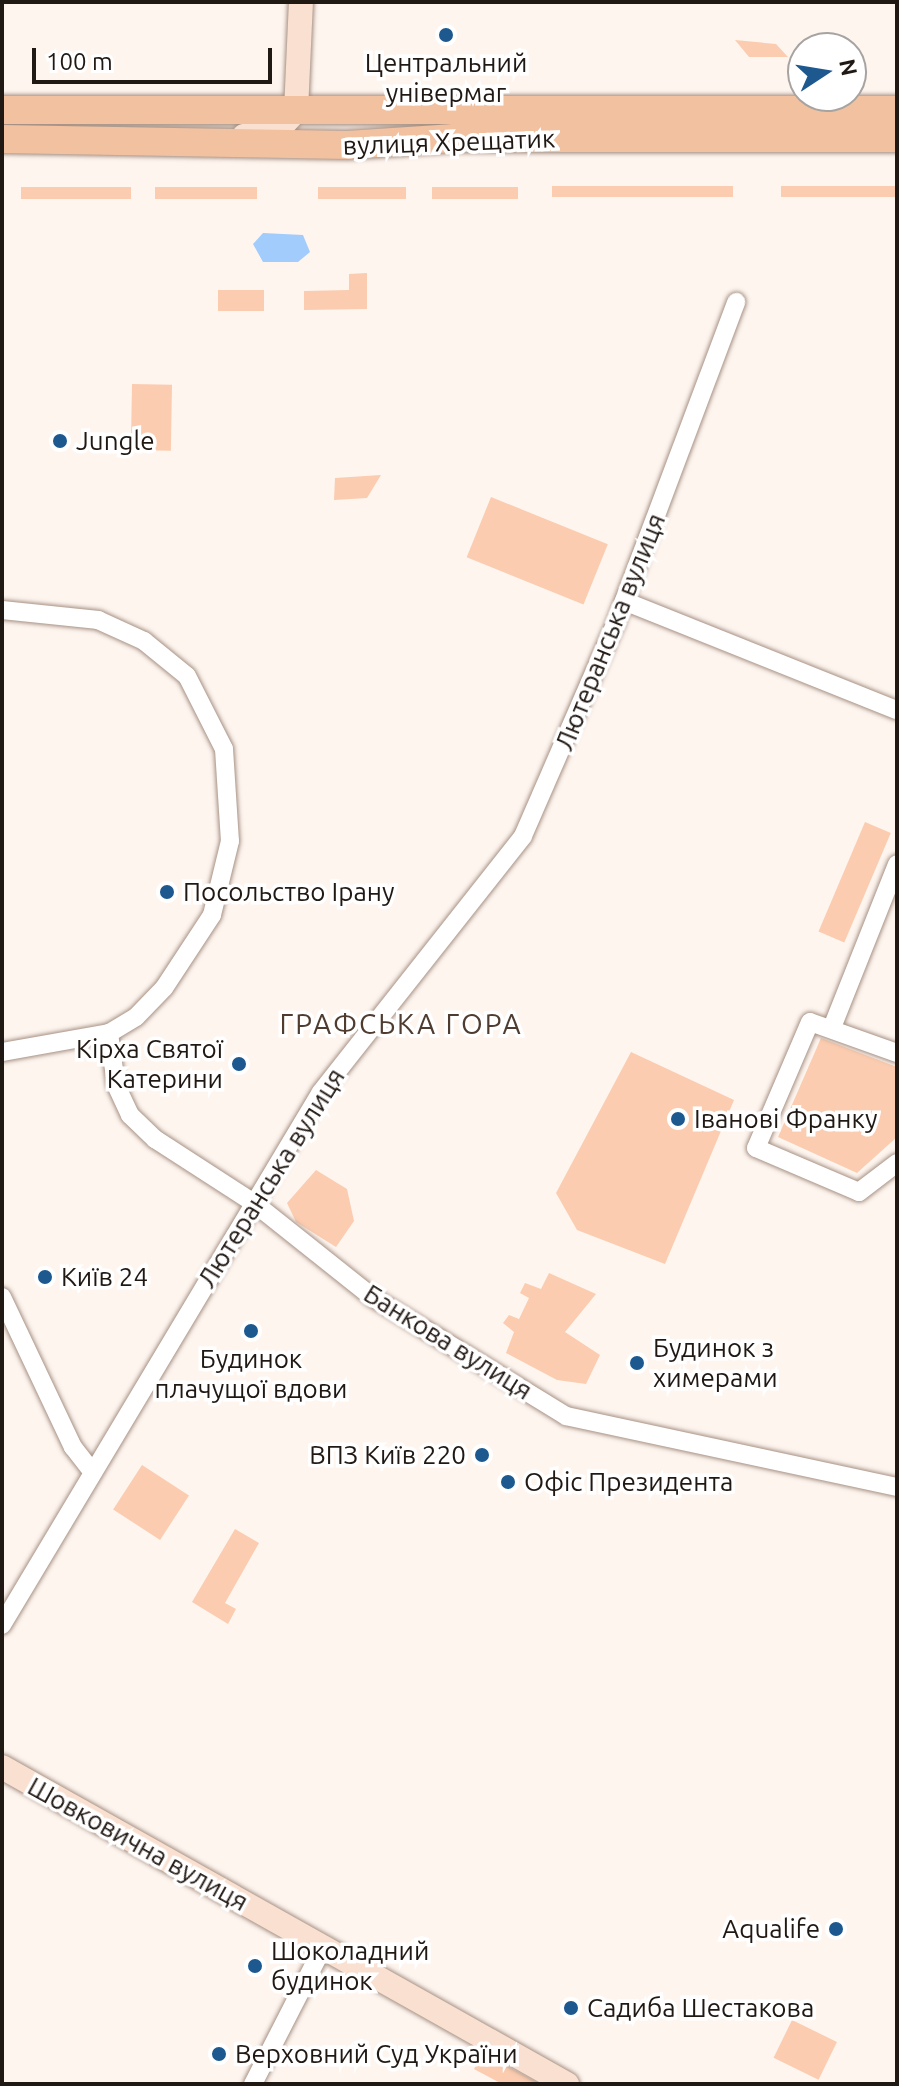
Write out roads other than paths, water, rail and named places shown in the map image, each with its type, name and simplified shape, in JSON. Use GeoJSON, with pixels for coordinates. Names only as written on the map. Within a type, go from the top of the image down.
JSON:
{"type":"FeatureCollection","features":[{"type":"Feature","properties":{"kind":"main road","name":"вулиця Хрещатик"},"geometry":{"type":"LineString","coordinates":[[2,110],[897,110]]}},
{"type":"Feature","properties":{"kind":"main road","name":"вулиця Хрещатик"},"geometry":{"type":"LineString","coordinates":[[2,139],[234,138],[347,145],[897,138]]}},
{"type":"Feature","properties":{"kind":"street"},"geometry":{"type":"LineString","coordinates":[[234,138],[274,130],[296,111],[301,2]]}},
{"type":"Feature","properties":{"kind":"street","name":"Лютеранська вулиця"},"geometry":{"type":"LineString","coordinates":[[2,1625],[321,1092],[523,836],[624,601],[736,302]]}},
{"type":"Feature","properties":{"kind":"street"},"geometry":{"type":"LineString","coordinates":[[624,601],[897,710]]}},
{"type":"Feature","properties":{"kind":"street"},"geometry":{"type":"LineString","coordinates":[[2,610],[75,614],[144,641],[202,695],[224,749],[230,841],[212,915],[164,988],[109,1033],[2,1052]]}},
{"type":"Feature","properties":{"kind":"street"},"geometry":{"type":"LineString","coordinates":[[833,1025],[897,864]]}},
{"type":"Feature","properties":{"kind":"street"},"geometry":{"type":"LineString","coordinates":[[897,1053],[817,1019],[808,1025],[756,1148],[859,1192],[897,1163]]}},
{"type":"Feature","properties":{"kind":"street","name":"Банкова вулиця"},"geometry":{"type":"LineString","coordinates":[[109,1033],[116,1085],[130,1115],[155,1139],[254,1203],[372,1297],[566,1416],[897,1487]]}},
{"type":"Feature","properties":{"kind":"street"},"geometry":{"type":"LineString","coordinates":[[2,1297],[92,1471]]}},
{"type":"Feature","properties":{"kind":"street","name":"Шовковична вулиця"},"geometry":{"type":"LineString","coordinates":[[2,1767],[318,1957],[567,2084]]}},
{"type":"Feature","properties":{"kind":"street"},"geometry":{"type":"LineString","coordinates":[[253,2084],[318,1957]]}},
{"type":"Feature","properties":{"kind":"water"},"geometry":{"type":"Polygon","coordinates":[[[263,233],[303,235],[310,252],[298,262],[263,262],[253,244],[263,233]]]}},
{"type":"Feature","properties":{"kind":"place","name":"Центральний універмаг"},"geometry":{"type":"Point","coordinates":[446,35]}},
{"type":"Feature","properties":{"kind":"place","name":"Jungle"},"geometry":{"type":"Point","coordinates":[60,441]}},
{"type":"Feature","properties":{"kind":"place","name":"Посольство Ірану"},"geometry":{"type":"Point","coordinates":[167,892]}},
{"type":"Feature","properties":{"kind":"place","name":"Кірха Святої Катерини"},"geometry":{"type":"Point","coordinates":[239,1064]}},
{"type":"Feature","properties":{"kind":"place","name":"Іванові Франку"},"geometry":{"type":"Point","coordinates":[678,1119]}},
{"type":"Feature","properties":{"kind":"place","name":"Київ 24"},"geometry":{"type":"Point","coordinates":[45,1277]}},
{"type":"Feature","properties":{"kind":"place","name":"Будинок плачущої вдови"},"geometry":{"type":"Point","coordinates":[251,1331]}},
{"type":"Feature","properties":{"kind":"place","name":"Будинок з химерами"},"geometry":{"type":"Point","coordinates":[637,1363]}},
{"type":"Feature","properties":{"kind":"place","name":"ВПЗ Київ 220"},"geometry":{"type":"Point","coordinates":[482,1455]}},
{"type":"Feature","properties":{"kind":"place","name":"Офіс Президента"},"geometry":{"type":"Point","coordinates":[508,1482]}},
{"type":"Feature","properties":{"kind":"place","name":"Aqualife"},"geometry":{"type":"Point","coordinates":[836,1929]}},
{"type":"Feature","properties":{"kind":"place","name":"Шоколадний будинок"},"geometry":{"type":"Point","coordinates":[255,1966]}},
{"type":"Feature","properties":{"kind":"place","name":"Садиба Шестакова"},"geometry":{"type":"Point","coordinates":[571,2008]}},
{"type":"Feature","properties":{"kind":"place","name":"Верховний Суд України"},"geometry":{"type":"Point","coordinates":[219,2054]}},
{"type":"Feature","properties":{"kind":"district","name":"ГРАФСЬКА ГОРА"},"geometry":{"type":"Point","coordinates":[401,1024]}}]}
